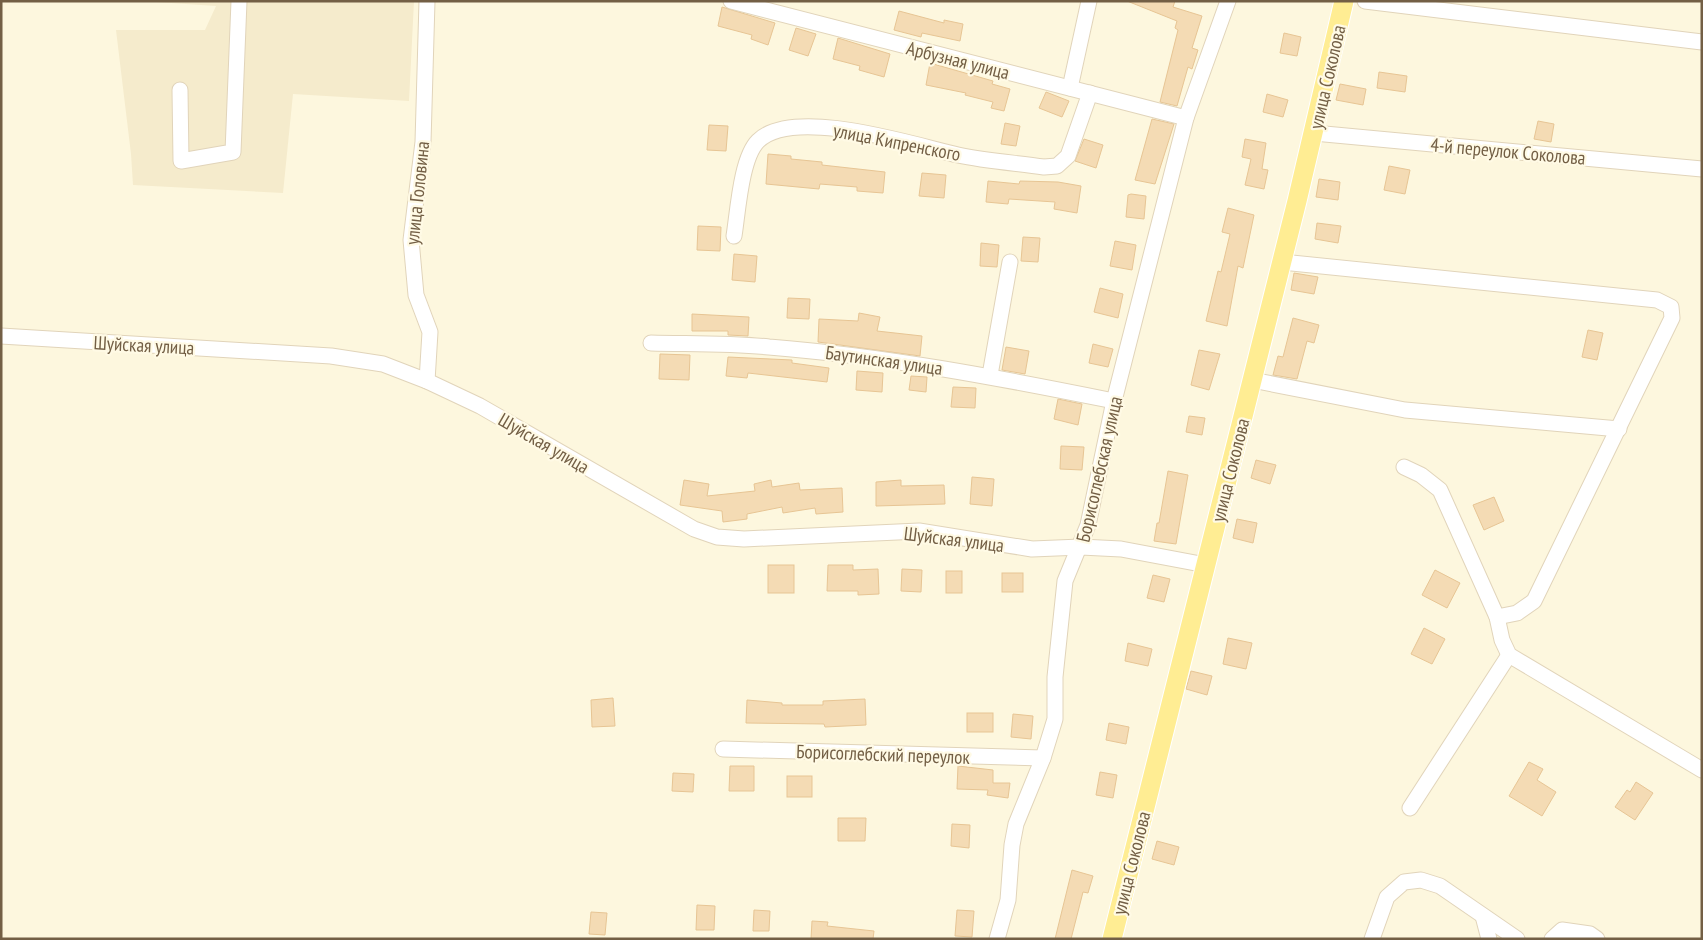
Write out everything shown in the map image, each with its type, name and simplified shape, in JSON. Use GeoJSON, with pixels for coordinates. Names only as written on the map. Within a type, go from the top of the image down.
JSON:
{"type":"FeatureCollection","features":[{"type":"Feature","properties":{"kind":"main road","name":"улица Соколова"},"geometry":{"type":"LineString","coordinates":[[1112,939],[1314,133],[1344,1]]}},
{"type":"Feature","properties":{"kind":"street"},"geometry":{"type":"LineString","coordinates":[[180,90],[180,161],[233,152],[238,1]]}},
{"type":"Feature","properties":{"kind":"street","name":"улица Головина"},"geometry":{"type":"LineString","coordinates":[[427,1],[423,142],[411,240],[416,295],[430,332],[427,381]]}},
{"type":"Feature","properties":{"kind":"street","name":"Арбузная улица"},"geometry":{"type":"LineString","coordinates":[[730,1],[1186,118]]}},
{"type":"Feature","properties":{"kind":"street"},"geometry":{"type":"LineString","coordinates":[[1070,88],[1089,1]]}},
{"type":"Feature","properties":{"kind":"street","name":"Борисоглебская улица"},"geometry":{"type":"LineString","coordinates":[[998,939],[1008,900],[1012,845],[1016,824],[1043,758],[1055,719],[1055,676],[1065,581],[1081,547],[1088,525],[1114,401],[1186,118],[1228,1]]}},
{"type":"Feature","properties":{"kind":"street"},"geometry":{"type":"LineString","coordinates":[[1365,1],[1702,42]]}},
{"type":"Feature","properties":{"kind":"street","name":"улица Кипренского"},"geometry":{"type":"LineString","coordinates":[[734,236],[748,154],[758,140],[771,132],[801,126],[838,128],[959,155],[1044,167],[1057,166],[1068,156],[1090,93]]}},
{"type":"Feature","properties":{"kind":"street","name":"4-й переулок Соколова"},"geometry":{"type":"LineString","coordinates":[[1314,133],[1702,169]]}},
{"type":"Feature","properties":{"kind":"street"},"geometry":{"type":"LineString","coordinates":[[990,376],[1010,262]]}},
{"type":"Feature","properties":{"kind":"street"},"geometry":{"type":"LineString","coordinates":[[1282,262],[1657,300],[1671,307],[1672,318],[1534,600],[1517,613],[1496,617]]}},
{"type":"Feature","properties":{"kind":"street","name":"Шуйская улица"},"geometry":{"type":"LineString","coordinates":[[1,336],[331,356],[383,364],[427,381],[480,406],[694,529],[717,537],[744,539],[919,531],[1032,549],[1081,547],[1121,549],[1206,565]]}},
{"type":"Feature","properties":{"kind":"street","name":"Баутинская улица"},"geometry":{"type":"LineString","coordinates":[[651,343],[716,344],[806,350],[990,376],[1114,401]]}},
{"type":"Feature","properties":{"kind":"street"},"geometry":{"type":"LineString","coordinates":[[1252,380],[1405,410],[1619,429]]}},
{"type":"Feature","properties":{"kind":"street"},"geometry":{"type":"LineString","coordinates":[[1404,467],[1421,475],[1440,490],[1496,617],[1502,640],[1509,655],[1702,770]]}},
{"type":"Feature","properties":{"kind":"street"},"geometry":{"type":"LineString","coordinates":[[1410,808],[1509,655]]}},
{"type":"Feature","properties":{"kind":"street","name":"Борисоглебский переулок"},"geometry":{"type":"LineString","coordinates":[[723,749],[1043,758]]}},
{"type":"Feature","properties":{"kind":"street"},"geometry":{"type":"LineString","coordinates":[[1372,939],[1387,897],[1404,882],[1421,880],[1440,886],[1517,939]]}},
{"type":"Feature","properties":{"kind":"street"},"geometry":{"type":"LineString","coordinates":[[1484,916],[1489,939]]}},
{"type":"Feature","properties":{"kind":"street"},"geometry":{"type":"LineString","coordinates":[[1552,939],[1562,930],[1590,934],[1597,939]]}},
{"type":"Feature","properties":{"kind":"shaded area"},"geometry":{"type":"Polygon","coordinates":[[[141,1],[414,1],[409,101],[293,94],[283,193],[133,185],[116,30],[205,30],[216,6],[141,1]]]}},
{"type":"Feature","properties":{"kind":"building"},"geometry":{"type":"Polygon","coordinates":[[[1127,1],[1175,1],[1173,7],[1202,16],[1192,48],[1198,50],[1192,69],[1188,67],[1177,106],[1160,102],[1178,30],[1175,28],[1177,21],[1127,1]]]}},
{"type":"Feature","properties":{"kind":"building"},"geometry":{"type":"Polygon","coordinates":[[[722,7],[775,23],[768,45],[751,39],[752,35],[718,26],[722,7]]]}},
{"type":"Feature","properties":{"kind":"building"},"geometry":{"type":"Polygon","coordinates":[[[899,11],[944,23],[944,20],[963,24],[960,41],[922,33],[921,37],[894,30],[899,11]]]}},
{"type":"Feature","properties":{"kind":"building"},"geometry":{"type":"Polygon","coordinates":[[[796,28],[816,34],[808,56],[789,50],[796,28]]]}},
{"type":"Feature","properties":{"kind":"building"},"geometry":{"type":"Polygon","coordinates":[[[1284,33],[1301,37],[1297,56],[1280,53],[1284,33]]]}},
{"type":"Feature","properties":{"kind":"building"},"geometry":{"type":"Polygon","coordinates":[[[838,38],[890,54],[884,77],[859,70],[860,66],[833,59],[838,38]]]}},
{"type":"Feature","properties":{"kind":"building"},"geometry":{"type":"Polygon","coordinates":[[[930,63],[993,81],[992,84],[1010,89],[1004,111],[991,108],[993,102],[965,95],[966,93],[926,85],[930,63]]]}},
{"type":"Feature","properties":{"kind":"building"},"geometry":{"type":"Polygon","coordinates":[[[1379,72],[1407,76],[1405,92],[1377,88],[1379,72]]]}},
{"type":"Feature","properties":{"kind":"building"},"geometry":{"type":"Polygon","coordinates":[[[1340,84],[1366,89],[1363,105],[1336,100],[1340,84]]]}},
{"type":"Feature","properties":{"kind":"building"},"geometry":{"type":"Polygon","coordinates":[[[1046,92],[1069,101],[1062,117],[1039,108],[1046,92]]]}},
{"type":"Feature","properties":{"kind":"building"},"geometry":{"type":"Polygon","coordinates":[[[1267,94],[1288,100],[1283,117],[1263,112],[1267,94]]]}},
{"type":"Feature","properties":{"kind":"building"},"geometry":{"type":"Polygon","coordinates":[[[1152,119],[1174,124],[1155,184],[1135,180],[1152,119]]]}},
{"type":"Feature","properties":{"kind":"building"},"geometry":{"type":"Polygon","coordinates":[[[1538,121],[1554,124],[1551,142],[1534,139],[1538,121]]]}},
{"type":"Feature","properties":{"kind":"building"},"geometry":{"type":"Polygon","coordinates":[[[1005,123],[1020,126],[1016,146],[1001,144],[1005,123]]]}},
{"type":"Feature","properties":{"kind":"building"},"geometry":{"type":"Polygon","coordinates":[[[709,125],[728,126],[726,151],[707,150],[709,125]]]}},
{"type":"Feature","properties":{"kind":"building"},"geometry":{"type":"Polygon","coordinates":[[[1084,139],[1103,145],[1096,168],[1075,161],[1084,139]]]}},
{"type":"Feature","properties":{"kind":"building"},"geometry":{"type":"Polygon","coordinates":[[[1245,139],[1266,143],[1262,169],[1268,170],[1264,189],[1245,185],[1251,159],[1242,157],[1245,139]]]}},
{"type":"Feature","properties":{"kind":"building"},"geometry":{"type":"Polygon","coordinates":[[[768,154],[791,156],[791,159],[822,162],[822,165],[885,172],[883,193],[857,191],[857,187],[820,184],[819,189],[766,184],[768,154]]]}},
{"type":"Feature","properties":{"kind":"building"},"geometry":{"type":"Polygon","coordinates":[[[1389,166],[1410,170],[1405,194],[1384,190],[1389,166]]]}},
{"type":"Feature","properties":{"kind":"building"},"geometry":{"type":"Polygon","coordinates":[[[922,173],[946,175],[944,198],[919,196],[922,173]]]}},
{"type":"Feature","properties":{"kind":"building"},"geometry":{"type":"Polygon","coordinates":[[[1319,179],[1340,182],[1338,200],[1316,197],[1319,179]]]}},
{"type":"Feature","properties":{"kind":"building"},"geometry":{"type":"Polygon","coordinates":[[[988,181],[1019,184],[1020,181],[1058,182],[1081,186],[1077,213],[1054,209],[1055,202],[1009,199],[1008,204],[986,202],[988,181]]]}},
{"type":"Feature","properties":{"kind":"building"},"geometry":{"type":"Polygon","coordinates":[[[1128,195],[1146,196],[1144,219],[1126,217],[1128,195]]]}},
{"type":"Feature","properties":{"kind":"building"},"geometry":{"type":"Polygon","coordinates":[[[1228,208],[1254,215],[1243,268],[1238,266],[1227,326],[1206,321],[1218,271],[1221,272],[1230,234],[1222,232],[1228,208]]]}},
{"type":"Feature","properties":{"kind":"building"},"geometry":{"type":"Polygon","coordinates":[[[1317,223],[1341,226],[1338,243],[1315,239],[1317,223]]]}},
{"type":"Feature","properties":{"kind":"building"},"geometry":{"type":"Polygon","coordinates":[[[698,226],[721,227],[720,251],[697,250],[698,226]]]}},
{"type":"Feature","properties":{"kind":"building"},"geometry":{"type":"Polygon","coordinates":[[[1023,237],[1040,238],[1038,262],[1021,261],[1023,237]]]}},
{"type":"Feature","properties":{"kind":"building"},"geometry":{"type":"Polygon","coordinates":[[[1115,241],[1136,245],[1132,270],[1110,266],[1115,241]]]}},
{"type":"Feature","properties":{"kind":"building"},"geometry":{"type":"Polygon","coordinates":[[[981,243],[999,245],[997,267],[980,266],[981,243]]]}},
{"type":"Feature","properties":{"kind":"building"},"geometry":{"type":"Polygon","coordinates":[[[734,254],[757,256],[755,282],[732,280],[734,254]]]}},
{"type":"Feature","properties":{"kind":"building"},"geometry":{"type":"Polygon","coordinates":[[[1294,273],[1318,277],[1314,294],[1291,290],[1294,273]]]}},
{"type":"Feature","properties":{"kind":"building"},"geometry":{"type":"Polygon","coordinates":[[[1100,288],[1123,294],[1118,318],[1094,312],[1100,288]]]}},
{"type":"Feature","properties":{"kind":"building"},"geometry":{"type":"Polygon","coordinates":[[[788,298],[810,299],[809,319],[787,318],[788,298]]]}},
{"type":"Feature","properties":{"kind":"building"},"geometry":{"type":"Polygon","coordinates":[[[859,313],[880,317],[877,331],[922,336],[920,356],[818,342],[819,319],[858,321],[859,313]]]}},
{"type":"Feature","properties":{"kind":"building"},"geometry":{"type":"Polygon","coordinates":[[[692,314],[749,317],[748,336],[728,335],[728,331],[692,331],[692,314]]]}},
{"type":"Feature","properties":{"kind":"building"},"geometry":{"type":"Polygon","coordinates":[[[1293,318],[1319,325],[1314,343],[1307,341],[1297,379],[1273,375],[1278,356],[1283,357],[1293,318]]]}},
{"type":"Feature","properties":{"kind":"building"},"geometry":{"type":"Polygon","coordinates":[[[1588,330],[1603,333],[1597,360],[1582,357],[1588,330]]]}},
{"type":"Feature","properties":{"kind":"building"},"geometry":{"type":"Polygon","coordinates":[[[1093,344],[1113,349],[1108,367],[1089,363],[1093,344]]]}},
{"type":"Feature","properties":{"kind":"building"},"geometry":{"type":"Polygon","coordinates":[[[1006,347],[1029,351],[1025,374],[1002,370],[1006,347]]]}},
{"type":"Feature","properties":{"kind":"building"},"geometry":{"type":"Polygon","coordinates":[[[1199,350],[1220,354],[1209,390],[1191,385],[1199,350]]]}},
{"type":"Feature","properties":{"kind":"building"},"geometry":{"type":"Polygon","coordinates":[[[660,354],[690,355],[689,380],[659,379],[660,354]]]}},
{"type":"Feature","properties":{"kind":"building"},"geometry":{"type":"Polygon","coordinates":[[[728,357],[792,360],[792,363],[829,368],[827,382],[748,373],[747,378],[726,376],[728,357]]]}},
{"type":"Feature","properties":{"kind":"building"},"geometry":{"type":"Polygon","coordinates":[[[857,371],[883,373],[882,392],[856,390],[857,371]]]}},
{"type":"Feature","properties":{"kind":"building"},"geometry":{"type":"Polygon","coordinates":[[[911,376],[927,377],[926,392],[909,390],[911,376]]]}},
{"type":"Feature","properties":{"kind":"building"},"geometry":{"type":"Polygon","coordinates":[[[953,387],[976,388],[975,408],[951,407],[953,387]]]}},
{"type":"Feature","properties":{"kind":"building"},"geometry":{"type":"Polygon","coordinates":[[[1058,399],[1082,404],[1078,425],[1054,419],[1058,399]]]}},
{"type":"Feature","properties":{"kind":"building"},"geometry":{"type":"Polygon","coordinates":[[[1189,416],[1205,418],[1202,435],[1186,432],[1189,416]]]}},
{"type":"Feature","properties":{"kind":"building"},"geometry":{"type":"Polygon","coordinates":[[[1061,446],[1084,447],[1082,470],[1060,469],[1061,446]]]}},
{"type":"Feature","properties":{"kind":"building"},"geometry":{"type":"Polygon","coordinates":[[[1256,460],[1276,465],[1270,484],[1251,478],[1256,460]]]}},
{"type":"Feature","properties":{"kind":"building"},"geometry":{"type":"Polygon","coordinates":[[[1168,471],[1188,475],[1176,544],[1154,541],[1168,471]]]}},
{"type":"Feature","properties":{"kind":"building"},"geometry":{"type":"Polygon","coordinates":[[[972,477],[994,479],[992,506],[970,504],[972,477]]]}},
{"type":"Feature","properties":{"kind":"building"},"geometry":{"type":"Polygon","coordinates":[[[684,480],[709,484],[707,496],[755,491],[754,484],[771,480],[772,487],[799,483],[800,490],[842,488],[843,512],[816,514],[815,508],[783,513],[782,507],[747,514],[747,519],[723,522],[722,511],[680,505],[684,480]]]}},
{"type":"Feature","properties":{"kind":"building"},"geometry":{"type":"Polygon","coordinates":[[[901,480],[901,486],[944,485],[945,504],[876,506],[876,482],[901,480]]]}},
{"type":"Feature","properties":{"kind":"building"},"geometry":{"type":"Polygon","coordinates":[[[1494,497],[1504,521],[1484,530],[1473,505],[1494,497]]]}},
{"type":"Feature","properties":{"kind":"building"},"geometry":{"type":"Polygon","coordinates":[[[1237,519],[1257,523],[1253,543],[1233,538],[1237,519]]]}},
{"type":"Feature","properties":{"kind":"building"},"geometry":{"type":"Polygon","coordinates":[[[768,565],[794,565],[794,593],[768,593],[768,565]]]}},
{"type":"Feature","properties":{"kind":"building"},"geometry":{"type":"Polygon","coordinates":[[[828,565],[853,565],[853,570],[878,569],[879,594],[858,595],[858,591],[827,591],[828,565]]]}},
{"type":"Feature","properties":{"kind":"building"},"geometry":{"type":"Polygon","coordinates":[[[902,569],[922,570],[921,592],[901,591],[902,569]]]}},
{"type":"Feature","properties":{"kind":"building"},"geometry":{"type":"Polygon","coordinates":[[[1435,570],[1460,583],[1447,608],[1422,595],[1435,570]]]}},
{"type":"Feature","properties":{"kind":"building"},"geometry":{"type":"Polygon","coordinates":[[[946,571],[962,571],[962,593],[946,593],[946,571]]]}},
{"type":"Feature","properties":{"kind":"building"},"geometry":{"type":"Polygon","coordinates":[[[1002,573],[1023,573],[1023,592],[1002,592],[1002,573]]]}},
{"type":"Feature","properties":{"kind":"building"},"geometry":{"type":"Polygon","coordinates":[[[1153,575],[1170,579],[1164,602],[1147,598],[1153,575]]]}},
{"type":"Feature","properties":{"kind":"building"},"geometry":{"type":"Polygon","coordinates":[[[1424,628],[1445,639],[1432,664],[1411,654],[1424,628]]]}},
{"type":"Feature","properties":{"kind":"building"},"geometry":{"type":"Polygon","coordinates":[[[1228,638],[1252,643],[1246,669],[1223,664],[1228,638]]]}},
{"type":"Feature","properties":{"kind":"building"},"geometry":{"type":"Polygon","coordinates":[[[1128,643],[1152,649],[1148,666],[1125,661],[1128,643]]]}},
{"type":"Feature","properties":{"kind":"building"},"geometry":{"type":"Polygon","coordinates":[[[1191,671],[1212,676],[1207,695],[1186,689],[1191,671]]]}},
{"type":"Feature","properties":{"kind":"building"},"geometry":{"type":"Polygon","coordinates":[[[613,698],[615,726],[592,727],[591,700],[613,698]]]}},
{"type":"Feature","properties":{"kind":"building"},"geometry":{"type":"Polygon","coordinates":[[[865,699],[866,725],[825,727],[824,724],[746,723],[747,700],[782,703],[782,705],[823,705],[823,701],[865,699]]]}},
{"type":"Feature","properties":{"kind":"building"},"geometry":{"type":"Polygon","coordinates":[[[967,713],[993,713],[993,732],[967,732],[967,713]]]}},
{"type":"Feature","properties":{"kind":"building"},"geometry":{"type":"Polygon","coordinates":[[[1013,714],[1033,716],[1031,739],[1011,737],[1013,714]]]}},
{"type":"Feature","properties":{"kind":"building"},"geometry":{"type":"Polygon","coordinates":[[[1109,723],[1129,727],[1126,744],[1106,740],[1109,723]]]}},
{"type":"Feature","properties":{"kind":"building"},"geometry":{"type":"Polygon","coordinates":[[[1529,762],[1543,769],[1537,780],[1556,792],[1542,816],[1509,796],[1529,762]]]}},
{"type":"Feature","properties":{"kind":"building"},"geometry":{"type":"Polygon","coordinates":[[[730,766],[754,766],[754,791],[729,791],[730,766]]]}},
{"type":"Feature","properties":{"kind":"building"},"geometry":{"type":"Polygon","coordinates":[[[958,766],[993,770],[993,783],[1010,783],[1008,798],[987,795],[988,790],[957,789],[958,766]]]}},
{"type":"Feature","properties":{"kind":"building"},"geometry":{"type":"Polygon","coordinates":[[[1100,772],[1117,775],[1113,798],[1096,795],[1100,772]]]}},
{"type":"Feature","properties":{"kind":"building"},"geometry":{"type":"Polygon","coordinates":[[[673,773],[694,774],[693,792],[672,791],[673,773]]]}},
{"type":"Feature","properties":{"kind":"building"},"geometry":{"type":"Polygon","coordinates":[[[787,776],[812,776],[812,797],[787,797],[787,776]]]}},
{"type":"Feature","properties":{"kind":"building"},"geometry":{"type":"Polygon","coordinates":[[[1636,782],[1653,793],[1635,820],[1615,807],[1627,790],[1630,792],[1636,782]]]}},
{"type":"Feature","properties":{"kind":"building"},"geometry":{"type":"Polygon","coordinates":[[[838,818],[866,818],[865,841],[838,841],[838,818]]]}},
{"type":"Feature","properties":{"kind":"building"},"geometry":{"type":"Polygon","coordinates":[[[952,824],[970,825],[969,848],[951,846],[952,824]]]}},
{"type":"Feature","properties":{"kind":"building"},"geometry":{"type":"Polygon","coordinates":[[[1157,841],[1179,847],[1174,865],[1152,859],[1157,841]]]}},
{"type":"Feature","properties":{"kind":"building"},"geometry":{"type":"Polygon","coordinates":[[[1072,870],[1093,876],[1088,893],[1083,892],[1071,939],[1055,939],[1072,870]]]}},
{"type":"Feature","properties":{"kind":"building"},"geometry":{"type":"Polygon","coordinates":[[[697,905],[715,906],[714,930],[696,930],[697,905]]]}},
{"type":"Feature","properties":{"kind":"building"},"geometry":{"type":"Polygon","coordinates":[[[754,910],[770,911],[769,931],[753,931],[754,910]]]}},
{"type":"Feature","properties":{"kind":"building"},"geometry":{"type":"Polygon","coordinates":[[[957,910],[974,911],[972,937],[955,936],[957,910]]]}},
{"type":"Feature","properties":{"kind":"building"},"geometry":{"type":"Polygon","coordinates":[[[591,912],[607,913],[605,935],[589,934],[591,912]]]}},
{"type":"Feature","properties":{"kind":"building"},"geometry":{"type":"Polygon","coordinates":[[[812,921],[828,922],[827,926],[874,931],[873,939],[811,939],[812,921]]]}}]}
